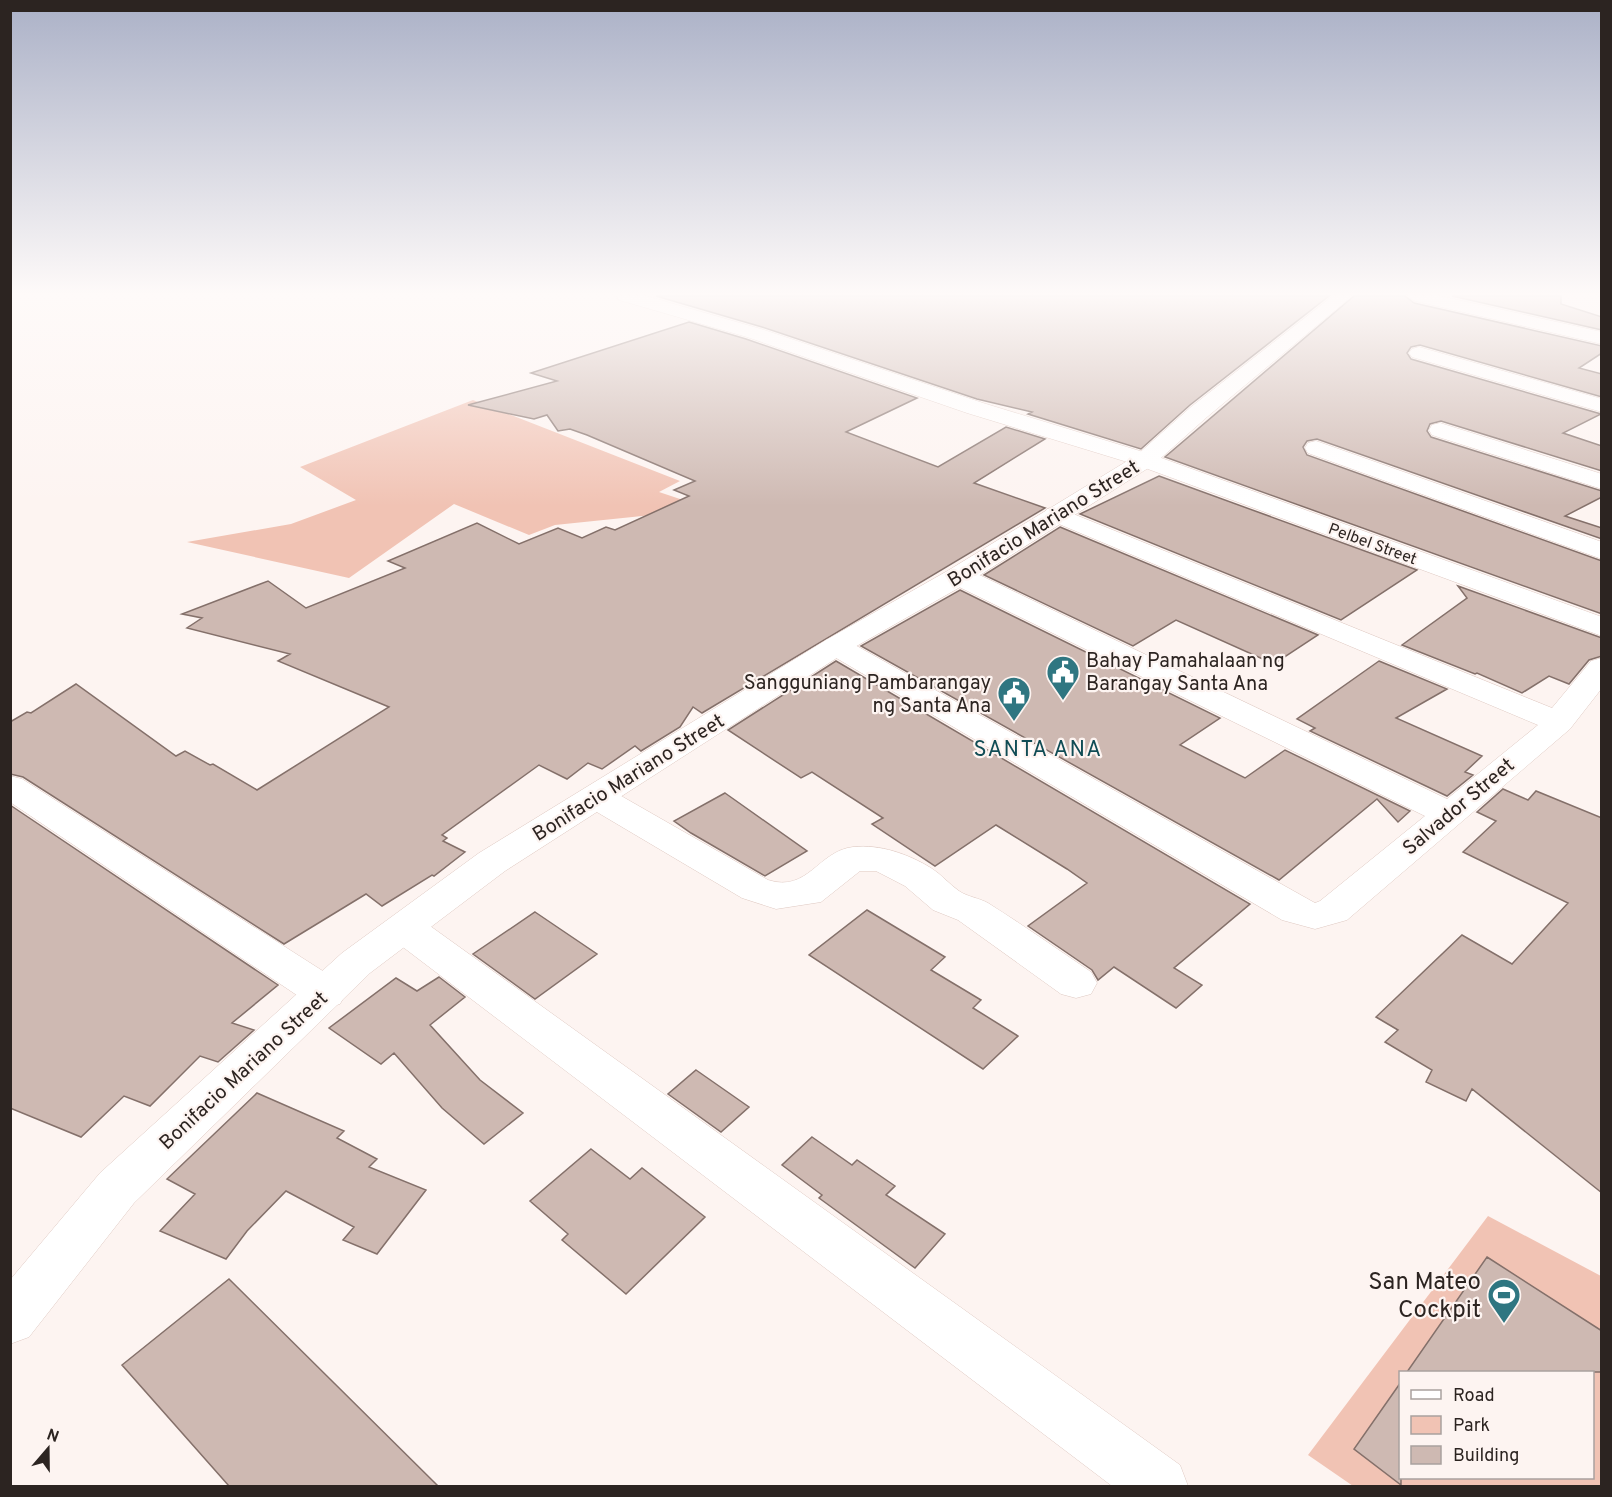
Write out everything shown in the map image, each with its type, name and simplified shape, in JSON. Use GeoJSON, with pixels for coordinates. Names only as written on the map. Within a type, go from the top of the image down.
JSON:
{"type":"FeatureCollection","features":[{"type":"Feature","properties":{"kind":"street","name":"Pelbel Street"},"geometry":{"type":"LineString","coordinates":[[851,366],[975,408],[1145,460],[1602,627]]}},
{"type":"Feature","properties":{"kind":"street","name":"Bonifacio Mariano Street"},"geometry":{"type":"LineString","coordinates":[[10,1320],[117,1188],[356,963],[492,862],[836,646],[959,576],[1145,460],[1199,412],[1257,366]]}},
{"type":"Feature","properties":{"kind":"street"},"geometry":{"type":"LineString","coordinates":[[1463,366],[1602,406]]}},
{"type":"Feature","properties":{"kind":"street"},"geometry":{"type":"LineString","coordinates":[[1440,430],[1602,482]]}},
{"type":"Feature","properties":{"kind":"street"},"geometry":{"type":"LineString","coordinates":[[1316,448],[1602,550]]}},
{"type":"Feature","properties":{"kind":"street"},"geometry":{"type":"LineString","coordinates":[[1056,514],[1559,722]]}},
{"type":"Feature","properties":{"kind":"street"},"geometry":{"type":"LineString","coordinates":[[959,576],[1448,813]]}},
{"type":"Feature","properties":{"kind":"street","name":"Salvador Street"},"geometry":{"type":"LineString","coordinates":[[836,646],[1296,911],[1315,916],[1333,911],[1559,722],[1602,666]]}},
{"type":"Feature","properties":{"kind":"street"},"geometry":{"type":"LineString","coordinates":[[10,786],[325,993]]}},
{"type":"Feature","properties":{"kind":"street"},"geometry":{"type":"LineString","coordinates":[[597,797],[755,889],[776,896],[808,893],[851,859],[871,858],[888,862],[918,878],[947,901],[972,911],[1076,983]]}},
{"type":"Feature","properties":{"kind":"street"},"geometry":{"type":"LineString","coordinates":[[405,928],[1159,1486]]}},
{"type":"Feature","properties":{"kind":"green space"},"geometry":{"type":"Polygon","coordinates":[[[473,400],[680,481],[659,492],[710,509],[555,525],[529,535],[454,504],[349,578],[187,542],[291,524],[356,500],[300,467],[473,400]]]}},
{"type":"Feature","properties":{"kind":"green space","name":"San Mateo Cockpit"},"geometry":{"type":"Polygon","coordinates":[[[1488,1216],[1601,1276],[1601,1486],[1353,1486],[1308,1455],[1488,1216]]]}},
{"type":"Feature","properties":{"kind":"building"},"geometry":{"type":"Polygon","coordinates":[[[553,366],[824,366],[917,398],[846,432],[938,467],[1006,427],[1045,439],[974,483],[1045,508],[702,713],[693,707],[680,727],[641,751],[635,746],[602,769],[588,763],[567,779],[539,765],[442,835],[447,838],[443,841],[465,852],[434,876],[432,875],[382,906],[366,894],[284,944],[23,777],[10,774],[10,722],[27,712],[31,713],[76,684],[176,756],[185,751],[210,765],[213,764],[257,790],[389,707],[278,661],[290,654],[187,628],[202,618],[182,614],[268,581],[306,608],[405,568],[388,561],[477,523],[519,544],[558,528],[582,538],[606,527],[615,530],[689,496],[674,490],[695,481],[587,435],[570,429],[558,431],[547,415],[534,419],[468,405],[557,381],[531,373],[553,366]]]}},
{"type":"Feature","properties":{"kind":"building"},"geometry":{"type":"Polygon","coordinates":[[[878,366],[1240,366],[1190,405],[1141,449],[1028,414],[1032,412],[977,399],[878,366]]]}},
{"type":"Feature","properties":{"kind":"building"},"geometry":{"type":"Polygon","coordinates":[[[1272,366],[1435,366],[1601,414],[1563,433],[1602,446],[1602,471],[1441,421],[1430,424],[1427,431],[1431,437],[1602,491],[1602,497],[1565,516],[1602,528],[1602,539],[1317,439],[1307,441],[1303,447],[1307,455],[1602,561],[1602,614],[1165,457],[1272,366]]]}},
{"type":"Feature","properties":{"kind":"building"},"geometry":{"type":"Polygon","coordinates":[[[1493,366],[1582,366],[1579,368],[1602,374],[1602,397],[1493,366]]]}},
{"type":"Feature","properties":{"kind":"building"},"geometry":{"type":"Polygon","coordinates":[[[1159,476],[1417,570],[1341,620],[1080,514],[1159,476]]]}},
{"type":"Feature","properties":{"kind":"building"},"geometry":{"type":"Polygon","coordinates":[[[1060,527],[1318,635],[1274,664],[1176,620],[1133,646],[984,575],[1060,527]]]}},
{"type":"Feature","properties":{"kind":"building"},"geometry":{"type":"Polygon","coordinates":[[[1458,586],[1602,638],[1602,656],[1589,660],[1569,684],[1549,676],[1522,693],[1477,673],[1402,645],[1467,598],[1458,586]]]}},
{"type":"Feature","properties":{"kind":"building"},"geometry":{"type":"Polygon","coordinates":[[[960,590],[1220,718],[1180,745],[1245,778],[1285,750],[1410,811],[1398,822],[1377,799],[1279,880],[861,646],[960,590]]]}},
{"type":"Feature","properties":{"kind":"building"},"geometry":{"type":"Polygon","coordinates":[[[836,661],[1250,904],[1174,968],[1202,985],[1176,1008],[1114,967],[1098,980],[1092,970],[1028,926],[1087,883],[1067,869],[996,825],[935,866],[872,824],[883,818],[812,772],[801,778],[728,730],[836,661]]]}},
{"type":"Feature","properties":{"kind":"building"},"geometry":{"type":"Polygon","coordinates":[[[1379,661],[1447,689],[1396,718],[1482,756],[1465,772],[1473,775],[1447,796],[1310,731],[1315,728],[1297,719],[1379,661]]]}},
{"type":"Feature","properties":{"kind":"building"},"geometry":{"type":"Polygon","coordinates":[[[1503,789],[1528,800],[1536,791],[1602,818],[1602,1193],[1472,1089],[1466,1101],[1426,1082],[1432,1070],[1385,1042],[1398,1030],[1376,1017],[1462,935],[1512,964],[1568,903],[1463,852],[1496,821],[1477,812],[1503,789]]]}},
{"type":"Feature","properties":{"kind":"building"},"geometry":{"type":"Polygon","coordinates":[[[725,793],[807,851],[765,876],[674,821],[725,793]]]}},
{"type":"Feature","properties":{"kind":"building"},"geometry":{"type":"Polygon","coordinates":[[[10,805],[278,985],[232,1023],[254,1030],[218,1062],[200,1056],[150,1106],[124,1096],[81,1137],[10,1108],[10,805]]]}},
{"type":"Feature","properties":{"kind":"building"},"geometry":{"type":"Polygon","coordinates":[[[867,910],[945,957],[931,970],[981,1000],[973,1008],[1018,1036],[983,1069],[809,955],[867,910]]]}},
{"type":"Feature","properties":{"kind":"building"},"geometry":{"type":"Polygon","coordinates":[[[535,912],[597,954],[535,999],[473,954],[535,912]]]}},
{"type":"Feature","properties":{"kind":"building"},"geometry":{"type":"Polygon","coordinates":[[[439,977],[465,997],[430,1025],[480,1080],[523,1113],[484,1144],[442,1108],[394,1053],[381,1064],[329,1028],[396,978],[417,991],[439,977]]]}},
{"type":"Feature","properties":{"kind":"building"},"geometry":{"type":"Polygon","coordinates":[[[696,1070],[749,1107],[721,1132],[668,1094],[696,1070]]]}},
{"type":"Feature","properties":{"kind":"building"},"geometry":{"type":"Polygon","coordinates":[[[257,1093],[344,1131],[337,1138],[377,1159],[369,1167],[426,1190],[377,1254],[343,1240],[354,1227],[286,1191],[247,1231],[226,1259],[160,1231],[195,1194],[167,1179],[257,1093]]]}},
{"type":"Feature","properties":{"kind":"building"},"geometry":{"type":"Polygon","coordinates":[[[812,1137],[852,1165],[857,1160],[895,1186],[886,1195],[945,1234],[915,1268],[819,1198],[822,1195],[782,1165],[812,1137]]]}},
{"type":"Feature","properties":{"kind":"building"},"geometry":{"type":"Polygon","coordinates":[[[591,1149],[630,1179],[642,1168],[705,1217],[626,1294],[562,1240],[568,1234],[530,1201],[591,1149]]]}},
{"type":"Feature","properties":{"kind":"building"},"geometry":{"type":"Polygon","coordinates":[[[1487,1257],[1602,1331],[1602,1372],[1408,1371],[1487,1257]]]}},
{"type":"Feature","properties":{"kind":"building"},"geometry":{"type":"Polygon","coordinates":[[[229,1279],[438,1486],[229,1486],[122,1365],[229,1279]]]}},
{"type":"Feature","properties":{"kind":"building"},"geometry":{"type":"Polygon","coordinates":[[[1399,1385],[1399,1479],[1401,1479],[1401,1485],[1354,1449],[1399,1385]]]}},
{"type":"Feature","properties":{"kind":"place","name":"Bahay Pamahalaan ng Barangay Santa Ana"},"geometry":{"type":"Point","coordinates":[1063,701]}},
{"type":"Feature","properties":{"kind":"place","name":"Sangguniang Pambarangay ng Santa Ana"},"geometry":{"type":"Point","coordinates":[1014,722]}},
{"type":"Feature","properties":{"kind":"place","name":"San Mateo Cockpit"},"geometry":{"type":"Point","coordinates":[1504,1324]}},
{"type":"Feature","properties":{"kind":"district","name":"SANTA ANA"},"geometry":{"type":"Point","coordinates":[1038,748]}}]}
